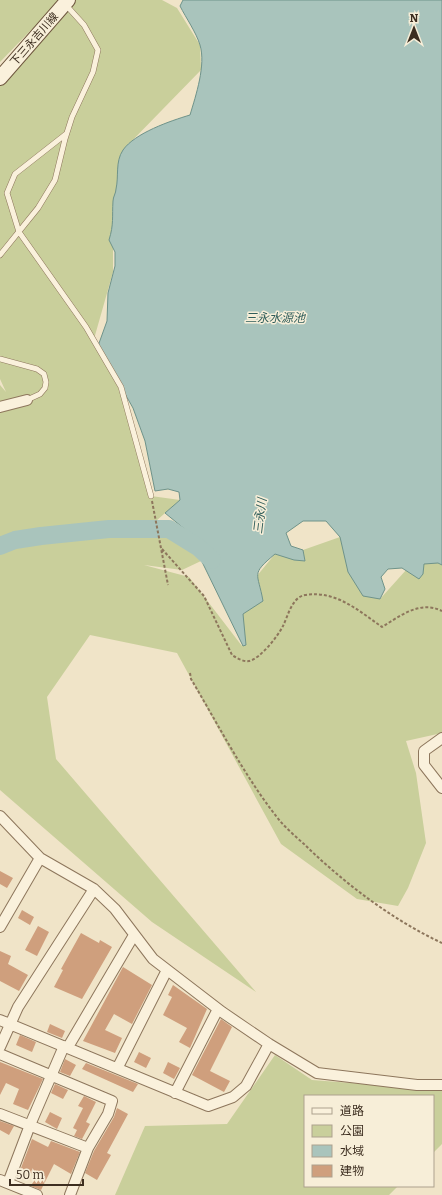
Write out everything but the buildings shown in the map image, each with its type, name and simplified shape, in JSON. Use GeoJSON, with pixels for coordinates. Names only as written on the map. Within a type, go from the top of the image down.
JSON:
{"type":"FeatureCollection","features":[{"type":"Feature","properties":{"kind":"main road","name":"下三永吉川線"},"geometry":{"type":"LineString","coordinates":[[0,78],[67,2]]}},
{"type":"Feature","properties":{"kind":"street"},"geometry":{"type":"LineString","coordinates":[[0,407],[27,400]]}},
{"type":"Feature","properties":{"kind":"street"},"geometry":{"type":"LineString","coordinates":[[442,738],[424,751],[424,765],[442,788]]}},
{"type":"Feature","properties":{"kind":"street"},"geometry":{"type":"LineString","coordinates":[[0,816],[40,858],[94,889],[115,909],[153,959],[218,1009],[269,1044],[317,1073],[417,1085],[442,1085]]}},
{"type":"Feature","properties":{"kind":"street"},"geometry":{"type":"LineString","coordinates":[[0,927],[40,858]]}},
{"type":"Feature","properties":{"kind":"street"},"geometry":{"type":"LineString","coordinates":[[0,1047],[18,1007],[94,889]]}},
{"type":"Feature","properties":{"kind":"street"},"geometry":{"type":"LineString","coordinates":[[37,1195],[4,1181],[51,1076],[66,1047],[134,935]]}},
{"type":"Feature","properties":{"kind":"street"},"geometry":{"type":"LineString","coordinates":[[118,1067],[167,970]]}},
{"type":"Feature","properties":{"kind":"street"},"geometry":{"type":"LineString","coordinates":[[175,1092],[218,1009]]}},
{"type":"Feature","properties":{"kind":"street"},"geometry":{"type":"LineString","coordinates":[[0,1020],[118,1067],[208,1106],[233,1097],[246,1086],[269,1044]]}},
{"type":"Feature","properties":{"kind":"street"},"geometry":{"type":"LineString","coordinates":[[0,1054],[112,1101],[108,1114],[88,1148],[70,1195]]}},
{"type":"Feature","properties":{"kind":"street"},"geometry":{"type":"LineString","coordinates":[[0,1114],[88,1148]]}},
{"type":"Feature","properties":{"kind":"lane"},"geometry":{"type":"LineString","coordinates":[[0,255],[38,208],[55,180],[66,134],[93,72],[98,50],[84,25],[67,2]]}},
{"type":"Feature","properties":{"kind":"lane"},"geometry":{"type":"LineString","coordinates":[[66,134],[15,174],[7,193],[19,232],[86,327],[114,373],[123,395],[152,496]]}},
{"type":"Feature","properties":{"kind":"lane"},"geometry":{"type":"LineString","coordinates":[[0,359],[37,369],[44,374],[46,382],[45,388],[40,394],[27,400]]}},
{"type":"Feature","properties":{"kind":"path"},"geometry":{"type":"LineString","coordinates":[[152,496],[168,585]]}},
{"type":"Feature","properties":{"kind":"path"},"geometry":{"type":"LineString","coordinates":[[162,549],[204,596],[232,654],[241,660],[249,661],[260,655],[282,628],[293,604],[304,595],[326,595],[351,604],[382,627],[408,611],[423,607],[437,609],[442,612]]}},
{"type":"Feature","properties":{"kind":"path"},"geometry":{"type":"LineString","coordinates":[[190,673],[191,679],[260,794],[281,822],[324,864],[341,878],[408,926],[442,943]]}},
{"type":"Feature","properties":{"kind":"green space"},"geometry":{"type":"Polygon","coordinates":[[[0,0],[162,0],[177,8],[200,45],[201,70],[123,150],[113,214],[113,272],[94,339],[114,373],[151,496],[180,500],[156,521],[201,561],[182,570],[144,565],[189,577],[242,646],[243,613],[256,577],[275,554],[305,561],[303,550],[340,537],[380,599],[442,530],[442,733],[406,741],[416,773],[426,843],[408,888],[398,906],[357,899],[281,844],[177,653],[90,635],[47,697],[56,759],[256,992],[152,922],[0,790],[0,385],[6,392],[0,379],[0,78],[32,29],[0,62],[0,0]]]}},
{"type":"Feature","properties":{"kind":"green space"},"geometry":{"type":"Polygon","coordinates":[[[275,1055],[312,1080],[442,1090],[442,1144],[434,1152],[434,1095],[304,1095],[304,1187],[397,1187],[389,1195],[115,1195],[145,1126],[227,1124],[275,1055]]]}},
{"type":"Feature","properties":{"kind":"water","name":"三永水源池"},"geometry":{"type":"Polygon","coordinates":[[[183,0],[442,0],[442,565],[438,563],[424,564],[423,574],[419,579],[402,568],[388,569],[381,577],[385,589],[380,599],[363,596],[348,572],[340,537],[326,521],[303,521],[286,533],[291,546],[303,550],[305,561],[294,560],[275,554],[259,570],[258,579],[263,601],[243,614],[246,645],[243,646],[187,531],[165,513],[180,500],[179,492],[168,489],[155,491],[145,441],[133,408],[98,346],[107,321],[108,293],[115,266],[115,252],[109,240],[111,234],[113,200],[117,184],[119,159],[123,150],[144,133],[163,124],[190,115],[197,89],[201,71],[202,53],[196,35],[180,6],[183,0]]]}},
{"type":"Feature","properties":{"kind":"waterway","name":"三永川"},"geometry":{"type":"LineString","coordinates":[[0,546],[15,540],[109,529],[169,529],[198,547],[212,560]]}}]}
